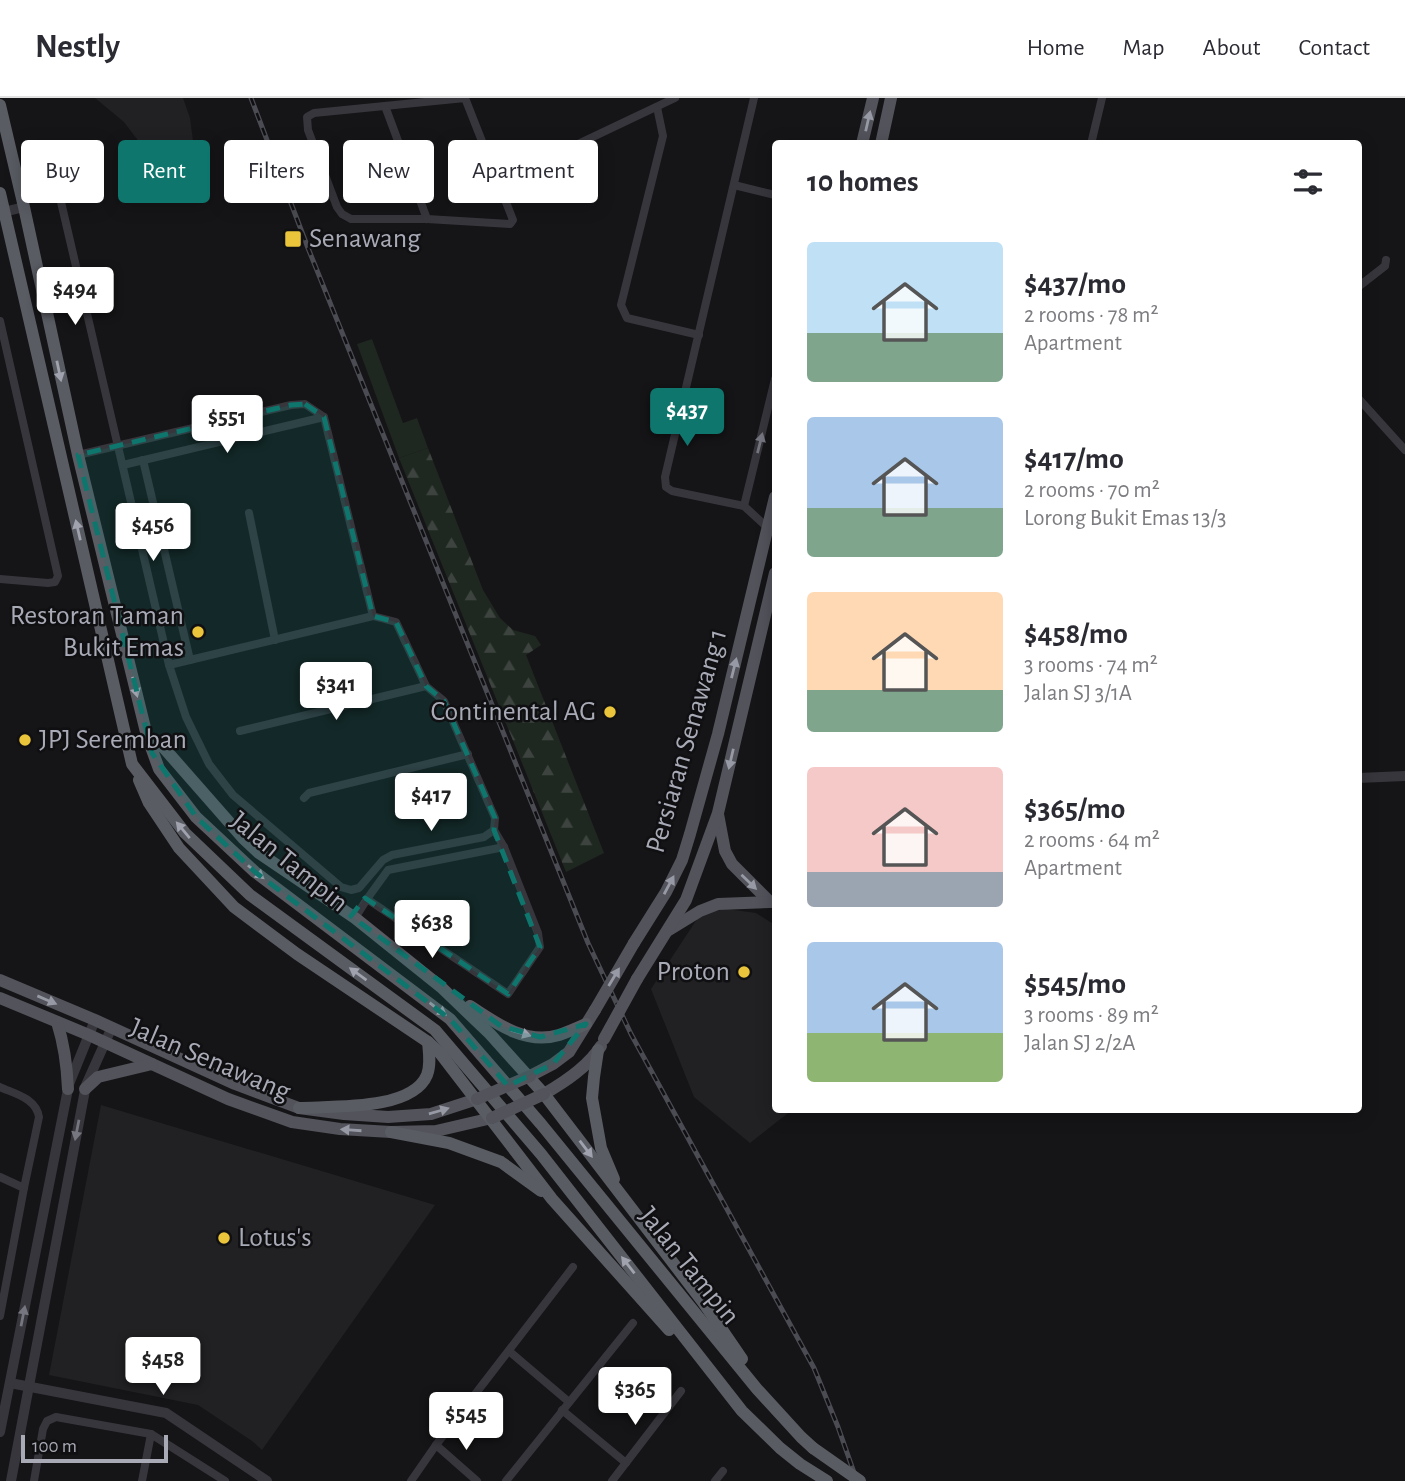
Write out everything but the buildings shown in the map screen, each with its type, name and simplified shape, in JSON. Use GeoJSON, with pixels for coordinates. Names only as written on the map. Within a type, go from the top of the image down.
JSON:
{"type":"FeatureCollection","features":[{"type":"Feature","properties":{"kind":"highway","name":"Jalan Tampin"},"geometry":{"type":"LineString","coordinates":[[0,105],[21,194]]}},
{"type":"Feature","properties":{"kind":"highway","name":"Jalan Tampin"},"geometry":{"type":"LineString","coordinates":[[0,196],[131,764],[185,834],[250,895],[435,1030],[541,1154],[742,1411],[780,1448],[827,1481]]}},
{"type":"Feature","properties":{"kind":"highway","name":"Jalan Tampin"},"geometry":{"type":"LineString","coordinates":[[23,203],[78,455],[147,736],[159,769],[196,817],[256,872],[450,1019],[541,1124],[757,1389],[813,1448],[860,1481]]}},
{"type":"Feature","properties":{"kind":"highway"},"geometry":{"type":"LineString","coordinates":[[0,232],[13,248]]}},
{"type":"Feature","properties":{"kind":"highway"},"geometry":{"type":"LineString","coordinates":[[147,736],[164,748],[259,853],[355,918],[441,987],[530,1076],[703,1301],[762,1388],[801,1437]]}},
{"type":"Feature","properties":{"kind":"highway"},"geometry":{"type":"LineString","coordinates":[[131,764],[149,803],[179,848],[234,908],[440,1053],[552,1199],[742,1411]]}},
{"type":"Feature","properties":{"kind":"highway"},"geometry":{"type":"LineString","coordinates":[[441,987],[501,1026],[523,1036],[558,1036],[586,1024]]}},
{"type":"Feature","properties":{"kind":"highway"},"geometry":{"type":"LineString","coordinates":[[299,1108],[374,1105],[416,1089],[427,1076],[428,1042]]}},
{"type":"Feature","properties":{"kind":"highway"},"geometry":{"type":"LineString","coordinates":[[601,1045],[592,1098],[601,1148],[623,1198]]}},
{"type":"Feature","properties":{"kind":"highway"},"geometry":{"type":"LineString","coordinates":[[391,1132],[449,1143],[501,1162],[552,1199]]}},
{"type":"Feature","properties":{"kind":"main road"},"geometry":{"type":"LineString","coordinates":[[863,140],[873,98]]}},
{"type":"Feature","properties":{"kind":"main road"},"geometry":{"type":"LineString","coordinates":[[882,140],[891,98]]}},
{"type":"Feature","properties":{"kind":"main road","name":"Persiaran Senawang 1"},"geometry":{"type":"LineString","coordinates":[[530,1076],[569,1052],[666,892],[682,860],[718,734],[772,510]]}},
{"type":"Feature","properties":{"kind":"main road","name":"Persiaran Senawang 1"},"geometry":{"type":"LineString","coordinates":[[492,1118],[564,1083],[582,1067],[601,1045],[637,979],[686,900],[718,813],[772,588]]}},
{"type":"Feature","properties":{"kind":"main road"},"geometry":{"type":"LineString","coordinates":[[718,813],[725,851],[732,864],[772,901]]}},
{"type":"Feature","properties":{"kind":"main road"},"geometry":{"type":"LineString","coordinates":[[667,931],[700,911],[718,904],[772,902]]}},
{"type":"Feature","properties":{"kind":"main road","name":"Jalan Senawang"},"geometry":{"type":"LineString","coordinates":[[0,980],[112,1027],[235,1084],[299,1108],[388,1117],[431,1114],[477,1099],[530,1076]]}},
{"type":"Feature","properties":{"kind":"main road","name":"Jalan Senawang"},"geometry":{"type":"LineString","coordinates":[[0,998],[105,1042],[228,1099],[292,1122],[340,1129],[391,1132],[436,1130],[492,1118]]}},
{"type":"Feature","properties":{"kind":"main road"},"geometry":{"type":"LineString","coordinates":[[57,1022],[63,1040],[68,1088]]}},
{"type":"Feature","properties":{"kind":"main road"},"geometry":{"type":"LineString","coordinates":[[85,1089],[98,1077],[152,1064]]}},
{"type":"Feature","properties":{"kind":"street"},"geometry":{"type":"LineString","coordinates":[[482,140],[465,98],[314,113],[307,117],[308,130],[337,207],[351,219],[427,219],[510,224],[513,220],[507,203]]}},
{"type":"Feature","properties":{"kind":"street"},"geometry":{"type":"LineString","coordinates":[[587,140],[675,98]]}},
{"type":"Feature","properties":{"kind":"street"},"geometry":{"type":"LineString","coordinates":[[754,98],[665,477],[666,487],[672,491],[744,506],[768,528]]}},
{"type":"Feature","properties":{"kind":"street"},"geometry":{"type":"LineString","coordinates":[[1092,140],[1102,98]]}},
{"type":"Feature","properties":{"kind":"street"},"geometry":{"type":"LineString","coordinates":[[385,106],[427,219]]}},
{"type":"Feature","properties":{"kind":"street"},"geometry":{"type":"LineString","coordinates":[[657,107],[663,136],[621,305],[627,318],[699,335]]}},
{"type":"Feature","properties":{"kind":"street"},"geometry":{"type":"LineString","coordinates":[[734,185],[772,194]]}},
{"type":"Feature","properties":{"kind":"street"},"geometry":{"type":"LineString","coordinates":[[0,196],[21,194]]}},
{"type":"Feature","properties":{"kind":"street"},"geometry":{"type":"LineString","coordinates":[[61,203],[169,665],[186,717],[209,765],[233,795],[341,887],[351,890],[359,888],[383,860],[392,855],[484,837],[494,830]]}},
{"type":"Feature","properties":{"kind":"street"},"geometry":{"type":"LineString","coordinates":[[2,212],[24,207]]}},
{"type":"Feature","properties":{"kind":"street"},"geometry":{"type":"LineString","coordinates":[[1362,284],[1385,266],[1386,260]]}},
{"type":"Feature","properties":{"kind":"street"},"geometry":{"type":"LineString","coordinates":[[0,321],[58,576],[55,582],[48,583],[0,579]]}},
{"type":"Feature","properties":{"kind":"street"},"geometry":{"type":"LineString","coordinates":[[744,506],[772,391]]}},
{"type":"Feature","properties":{"kind":"street"},"geometry":{"type":"LineString","coordinates":[[1362,402],[1405,450]]}},
{"type":"Feature","properties":{"kind":"street"},"geometry":{"type":"LineString","coordinates":[[78,455],[305,404],[324,417],[373,616]]}},
{"type":"Feature","properties":{"kind":"street"},"geometry":{"type":"LineString","coordinates":[[123,465],[324,417]]}},
{"type":"Feature","properties":{"kind":"street"},"geometry":{"type":"LineString","coordinates":[[143,460],[190,660]]}},
{"type":"Feature","properties":{"kind":"street"},"geometry":{"type":"LineString","coordinates":[[249,513],[275,640]]}},
{"type":"Feature","properties":{"kind":"street"},"geometry":{"type":"LineString","coordinates":[[169,665],[373,616],[396,622],[426,686],[444,701],[468,754],[495,818],[494,830],[504,847],[538,933],[540,947],[508,994],[367,900]]}},
{"type":"Feature","properties":{"kind":"street"},"geometry":{"type":"LineString","coordinates":[[240,730],[426,686]]}},
{"type":"Feature","properties":{"kind":"street"},"geometry":{"type":"LineString","coordinates":[[304,798],[309,793],[468,754]]}},
{"type":"Feature","properties":{"kind":"street"},"geometry":{"type":"LineString","coordinates":[[1362,778],[1405,776]]}},
{"type":"Feature","properties":{"kind":"street"},"geometry":{"type":"LineString","coordinates":[[355,918],[388,870],[504,847]]}},
{"type":"Feature","properties":{"kind":"street"},"geometry":{"type":"LineString","coordinates":[[0,1432],[68,1088],[95,1020]]}},
{"type":"Feature","properties":{"kind":"street"},"geometry":{"type":"LineString","coordinates":[[11,1481],[85,1089],[112,1027]]}},
{"type":"Feature","properties":{"kind":"street"},"geometry":{"type":"LineString","coordinates":[[0,1087],[32,1102],[38,1108],[39,1116],[0,1317]]}},
{"type":"Feature","properties":{"kind":"street"},"geometry":{"type":"LineString","coordinates":[[0,1177],[23,1188]]}},
{"type":"Feature","properties":{"kind":"street"},"geometry":{"type":"LineString","coordinates":[[0,1263],[9,1268]]}},
{"type":"Feature","properties":{"kind":"street"},"geometry":{"type":"LineString","coordinates":[[411,1481],[573,1267]]}},
{"type":"Feature","properties":{"kind":"street"},"geometry":{"type":"LineString","coordinates":[[506,1481],[633,1323]]}},
{"type":"Feature","properties":{"kind":"street"},"geometry":{"type":"LineString","coordinates":[[509,1351],[569,1402]]}},
{"type":"Feature","properties":{"kind":"street"},"geometry":{"type":"LineString","coordinates":[[10,1383],[166,1413],[267,1481]]}},
{"type":"Feature","properties":{"kind":"street"},"geometry":{"type":"LineString","coordinates":[[612,1481],[681,1391]]}},
{"type":"Feature","properties":{"kind":"street"},"geometry":{"type":"LineString","coordinates":[[562,1410],[626,1463]]}},
{"type":"Feature","properties":{"kind":"street"},"geometry":{"type":"LineString","coordinates":[[34,1481],[43,1429],[47,1422],[56,1417],[151,1434],[225,1481]]}},
{"type":"Feature","properties":{"kind":"street"},"geometry":{"type":"LineString","coordinates":[[142,1481],[151,1434]]}},
{"type":"Feature","properties":{"kind":"street"},"geometry":{"type":"LineString","coordinates":[[436,1445],[477,1481]]}},
{"type":"Feature","properties":{"kind":"street"},"geometry":{"type":"LineString","coordinates":[[715,1481],[723,1471]]}},
{"type":"Feature","properties":{"kind":"highlighted area"},"geometry":{"type":"Polygon","coordinates":[[[305,404],[324,417],[373,616],[396,622],[426,686],[444,701],[495,818],[494,830],[540,947],[508,994],[365,898],[351,916],[501,1026],[540,1037],[586,1024],[553,1064],[508,1086],[450,1019],[255,872],[196,817],[152,753],[78,455],[291,405],[305,404]]]}},
{"type":"Feature","properties":{"kind":"shaded area"},"geometry":{"type":"Polygon","coordinates":[[[95,98],[183,98],[190,118],[193,140],[138,140],[124,122],[95,98]]]}},
{"type":"Feature","properties":{"kind":"shaded area"},"geometry":{"type":"Polygon","coordinates":[[[727,909],[756,913],[772,923],[772,1113],[788,1113],[750,1143],[694,1097],[651,989],[701,913],[727,909]]]}},
{"type":"Feature","properties":{"kind":"shaded area"},"geometry":{"type":"Polygon","coordinates":[[[101,1105],[435,1205],[262,1450],[198,1405],[49,1375],[101,1105]]]}},
{"type":"Feature","properties":{"kind":"green space"},"geometry":{"type":"Polygon","coordinates":[[[372,339],[403,423],[417,418],[428,448],[399,458],[357,344],[372,339]]]}},
{"type":"Feature","properties":{"kind":"green space"},"geometry":{"type":"Polygon","coordinates":[[[428,448],[483,590],[500,618],[513,630],[535,636],[541,645],[526,655],[604,853],[566,872],[399,458],[428,448]]]}},
{"type":"Feature","properties":{"kind":"railway"},"geometry":{"type":"LineString","coordinates":[[251,98],[308,248],[588,943],[631,1034],[814,1368],[857,1481]]}},
{"type":"Feature","properties":{"kind":"place","name":"Senawang"},"geometry":{"type":"Point","coordinates":[293,239]}},
{"type":"Feature","properties":{"kind":"place","name":"Restoran Taman Bukit Emas"},"geometry":{"type":"Point","coordinates":[198,632]}},
{"type":"Feature","properties":{"kind":"place","name":"Continental AG"},"geometry":{"type":"Point","coordinates":[610,712]}},
{"type":"Feature","properties":{"kind":"place","name":"JPJ Seremban"},"geometry":{"type":"Point","coordinates":[25,740]}},
{"type":"Feature","properties":{"kind":"place","name":"Proton"},"geometry":{"type":"Point","coordinates":[744,972]}},
{"type":"Feature","properties":{"kind":"place","name":"Lotus's"},"geometry":{"type":"Point","coordinates":[224,1238]}}]}
